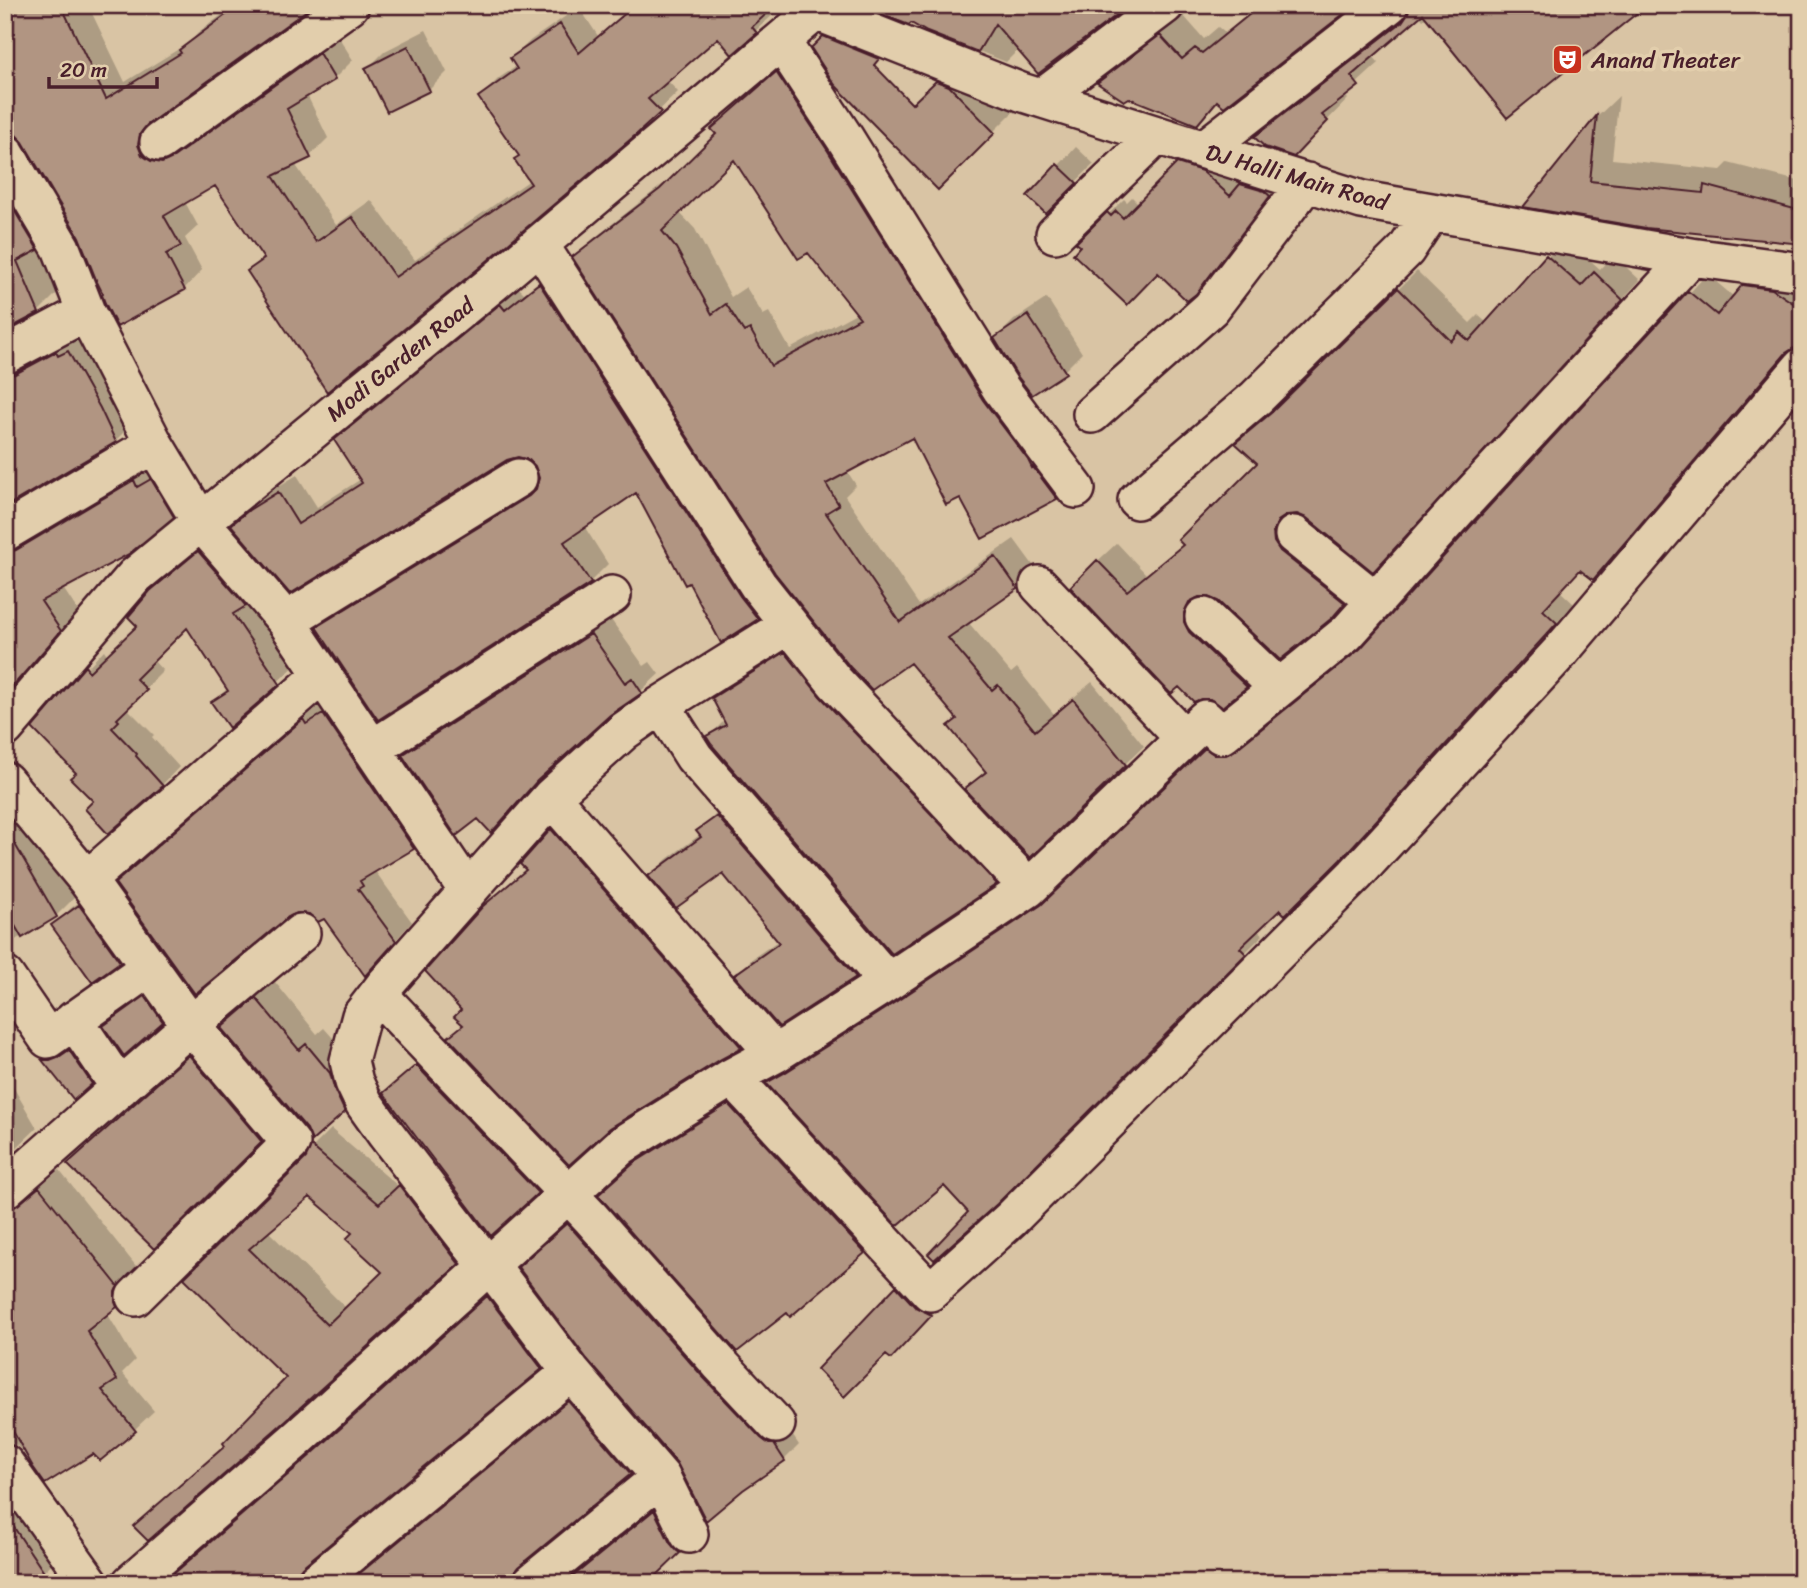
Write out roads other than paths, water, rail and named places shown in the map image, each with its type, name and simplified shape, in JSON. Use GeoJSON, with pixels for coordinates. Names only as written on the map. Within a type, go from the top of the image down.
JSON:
{"type":"FeatureCollection","features":[{"type":"Feature","properties":{"kind":"street"},"geometry":{"type":"LineString","coordinates":[[159,142],[350,5]]}},
{"type":"Feature","properties":{"kind":"street"},"geometry":{"type":"LineString","coordinates":[[1042,98],[1165,5]]}},
{"type":"Feature","properties":{"kind":"street"},"geometry":{"type":"LineString","coordinates":[[1203,150],[1389,5]]}},
{"type":"Feature","properties":{"kind":"street","name":"DJ Halli Main Road"},"geometry":{"type":"LineString","coordinates":[[815,8],[1021,92],[1362,200],[1691,257],[1802,272]]}},
{"type":"Feature","properties":{"kind":"street","name":"Modi Garden Road"},"geometry":{"type":"LineString","coordinates":[[5,728],[135,576],[539,244],[781,41],[815,8]]}},
{"type":"Feature","properties":{"kind":"street"},"geometry":{"type":"LineString","coordinates":[[781,41],[1001,389],[1076,489]]}},
{"type":"Feature","properties":{"kind":"street"},"geometry":{"type":"LineString","coordinates":[[1055,234],[1157,135]]}},
{"type":"Feature","properties":{"kind":"street"},"geometry":{"type":"LineString","coordinates":[[5,153],[61,248],[86,312],[154,444],[201,522],[286,621],[468,891]]}},
{"type":"Feature","properties":{"kind":"street"},"geometry":{"type":"LineString","coordinates":[[1091,414],[1210,308],[1307,182]]}},
{"type":"Feature","properties":{"kind":"street"},"geometry":{"type":"LineString","coordinates":[[1138,500],[1255,398],[1406,250],[1431,212]]}},
{"type":"Feature","properties":{"kind":"street"},"geometry":{"type":"LineString","coordinates":[[539,244],[758,584],[789,625],[835,682],[1029,888]]}},
{"type":"Feature","properties":{"kind":"street"},"geometry":{"type":"LineString","coordinates":[[131,1583],[298,1438],[621,1146],[732,1077],[775,1054],[1029,888],[1205,719],[1221,734],[1347,633],[1691,257]]}},
{"type":"Feature","properties":{"kind":"street"},"geometry":{"type":"LineString","coordinates":[[5,355],[86,312]]}},
{"type":"Feature","properties":{"kind":"street"},"geometry":{"type":"LineString","coordinates":[[732,1077],[930,1292],[1011,1219],[1355,875],[1560,652],[1802,367]]}},
{"type":"Feature","properties":{"kind":"street"},"geometry":{"type":"LineString","coordinates":[[5,532],[154,444]]}},
{"type":"Feature","properties":{"kind":"street"},"geometry":{"type":"LineString","coordinates":[[286,621],[518,478]]}},
{"type":"Feature","properties":{"kind":"street"},"geometry":{"type":"LineString","coordinates":[[1294,535],[1376,601]]}},
{"type":"Feature","properties":{"kind":"street"},"geometry":{"type":"LineString","coordinates":[[1039,585],[1184,738]]}},
{"type":"Feature","properties":{"kind":"street"},"geometry":{"type":"LineString","coordinates":[[372,749],[612,595]]}},
{"type":"Feature","properties":{"kind":"street"},"geometry":{"type":"LineString","coordinates":[[1204,617],[1279,688]]}},
{"type":"Feature","properties":{"kind":"street"},"geometry":{"type":"LineString","coordinates":[[689,1534],[661,1477],[571,1372],[386,1134],[364,1102],[354,1082],[349,1061],[361,1016],[384,986],[551,797],[624,731],[789,625]]}},
{"type":"Feature","properties":{"kind":"street"},"geometry":{"type":"LineString","coordinates":[[86,880],[322,675]]}},
{"type":"Feature","properties":{"kind":"street"},"geometry":{"type":"LineString","coordinates":[[661,705],[694,757],[888,982]]}},
{"type":"Feature","properties":{"kind":"street"},"geometry":{"type":"LineString","coordinates":[[5,782],[86,880],[191,1025],[291,1143],[135,1297]]}},
{"type":"Feature","properties":{"kind":"street"},"geometry":{"type":"LineString","coordinates":[[551,797],[775,1054]]}},
{"type":"Feature","properties":{"kind":"street"},"geometry":{"type":"LineString","coordinates":[[5,1189],[191,1025],[301,933]]}},
{"type":"Feature","properties":{"kind":"street"},"geometry":{"type":"LineString","coordinates":[[5,976],[48,1039],[150,967]]}},
{"type":"Feature","properties":{"kind":"street"},"geometry":{"type":"LineString","coordinates":[[378,994],[568,1194],[776,1424]]}},
{"type":"Feature","properties":{"kind":"street"},"geometry":{"type":"LineString","coordinates":[[74,1020],[120,1088]]}},
{"type":"Feature","properties":{"kind":"street"},"geometry":{"type":"LineString","coordinates":[[315,1583],[571,1372]]}},
{"type":"Feature","properties":{"kind":"street"},"geometry":{"type":"LineString","coordinates":[[6,1465],[90,1583]]}},
{"type":"Feature","properties":{"kind":"street"},"geometry":{"type":"LineString","coordinates":[[531,1583],[661,1477]]}},
{"type":"Feature","properties":{"kind":"place","name":"Anand Theater"},"geometry":{"type":"Point","coordinates":[1568,60]}}]}
